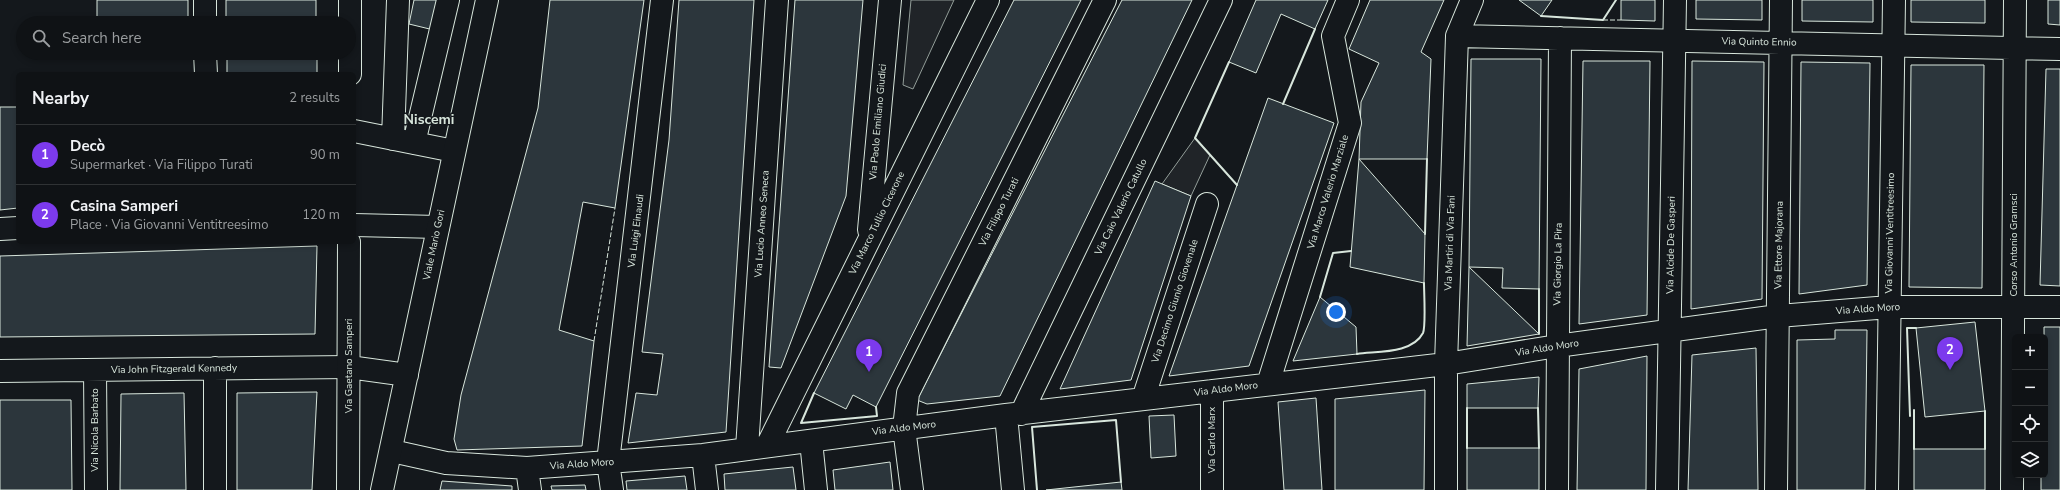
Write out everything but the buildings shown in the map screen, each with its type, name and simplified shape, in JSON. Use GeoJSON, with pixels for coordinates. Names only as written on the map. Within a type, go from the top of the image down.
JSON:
{"type":"FeatureCollection","features":[{"type":"Feature","properties":{"kind":"street"},"geometry":{"type":"LineString","coordinates":[[205,0],[205,16]]}},
{"type":"Feature","properties":{"kind":"street"},"geometry":{"type":"LineString","coordinates":[[350,0],[350,16]]}},
{"type":"Feature","properties":{"kind":"street"},"geometry":{"type":"LineString","coordinates":[[393,139],[398,0]]}},
{"type":"Feature","properties":{"kind":"street"},"geometry":{"type":"LineString","coordinates":[[414,143],[448,0]]}},
{"type":"Feature","properties":{"kind":"street","name":"Viale Mario Gori"},"geometry":{"type":"LineString","coordinates":[[382,490],[392,451],[487,0]]}},
{"type":"Feature","properties":{"kind":"street","name":"Via Luigi Einaudi"},"geometry":{"type":"LineString","coordinates":[[612,490],[608,462],[662,0]]}},
{"type":"Feature","properties":{"kind":"street","name":"Via Lucio Anneo Seneca"},"geometry":{"type":"LineString","coordinates":[[757,447],[776,0]]}},
{"type":"Feature","properties":{"kind":"street","name":"Via Paolo Emiliano Giudici"},"geometry":{"type":"LineString","coordinates":[[868,243],[890,0]]}},
{"type":"Feature","properties":{"kind":"street","name":"Via Marco Tullio Cicerone"},"geometry":{"type":"LineString","coordinates":[[757,447],[868,243],[988,0]]}},
{"type":"Feature","properties":{"kind":"street","name":"Via Filippo Turati"},"geometry":{"type":"LineString","coordinates":[[912,490],[904,428],[908,393],[1105,0]]}},
{"type":"Feature","properties":{"kind":"street","name":"Via Caio Valerio Catullo"},"geometry":{"type":"LineString","coordinates":[[1013,415],[1221,0]]}},
{"type":"Feature","properties":{"kind":"street","name":"Via Marco Valerio Marziale"},"geometry":{"type":"LineString","coordinates":[[1268,384],[1350,123],[1333,36],[1348,0]]}},
{"type":"Feature","properties":{"kind":"street","name":"Via Martiri di Via Fani"},"geometry":{"type":"LineString","coordinates":[[1446,490],[1446,364],[1457,36],[1472,0]]}},
{"type":"Feature","properties":{"kind":"street"},"geometry":{"type":"LineString","coordinates":[[1457,36],[1488,0]]}},
{"type":"Feature","properties":{"kind":"street","name":"Via Alcide De Gasperi"},"geometry":{"type":"LineString","coordinates":[[1667,490],[1675,0]]}},
{"type":"Feature","properties":{"kind":"street","name":"Via Ettore Majorana"},"geometry":{"type":"LineString","coordinates":[[1776,490],[1782,0]]}},
{"type":"Feature","properties":{"kind":"street","name":"Via Giovanni Ventitreesimo"},"geometry":{"type":"LineString","coordinates":[[1887,490],[1894,0]]}},
{"type":"Feature","properties":{"kind":"street","name":"Corso Antonio Gramsci"},"geometry":{"type":"LineString","coordinates":[[2012,490],[2015,0]]}},
{"type":"Feature","properties":{"kind":"street","name":"Via Quinto Ennio"},"geometry":{"type":"LineString","coordinates":[[1457,36],[2060,49]]}},
{"type":"Feature","properties":{"kind":"street","name":"Via Giorgio La Pira"},"geometry":{"type":"LineString","coordinates":[[1557,490],[1560,38]]}},
{"type":"Feature","properties":{"kind":"street"},"geometry":{"type":"LineString","coordinates":[[205,60],[206,72]]}},
{"type":"Feature","properties":{"kind":"street"},"geometry":{"type":"LineString","coordinates":[[350,60],[350,72]]}},
{"type":"Feature","properties":{"kind":"street"},"geometry":{"type":"LineString","coordinates":[[356,131],[454,151]]}},
{"type":"Feature","properties":{"kind":"street","name":"Via Decimo Giunio Giovenale"},"geometry":{"type":"LineString","coordinates":[[1143,399],[1207,204]]}},
{"type":"Feature","properties":{"kind":"street"},"geometry":{"type":"LineString","coordinates":[[356,225],[438,227]]}},
{"type":"Feature","properties":{"kind":"street"},"geometry":{"type":"LineString","coordinates":[[0,229],[16,228]]}},
{"type":"Feature","properties":{"kind":"street","name":"Via Gaetano Samperi"},"geometry":{"type":"LineString","coordinates":[[348,490],[349,244]]}},
{"type":"Feature","properties":{"kind":"street","name":"Via Aldo Moro"},"geometry":{"type":"LineString","coordinates":[[392,451],[446,463],[527,468],[703,455],[904,428],[1446,364],[1557,346],[1778,316],[1889,307],[2060,308]]}},
{"type":"Feature","properties":{"kind":"street","name":"Via John Fitzgerald Kennedy"},"geometry":{"type":"LineString","coordinates":[[0,371],[349,367],[407,375]]}},
{"type":"Feature","properties":{"kind":"street"},"geometry":{"type":"LineString","coordinates":[[215,368],[215,490]]}},
{"type":"Feature","properties":{"kind":"street","name":"Via Nicola Barbato"},"geometry":{"type":"LineString","coordinates":[[95,370],[96,490]]}},
{"type":"Feature","properties":{"kind":"street","name":"Via Carlo Marx"},"geometry":{"type":"LineString","coordinates":[[1212,391],[1212,490]]}},
{"type":"Feature","properties":{"kind":"street"},"geometry":{"type":"LineString","coordinates":[[1013,415],[1013,490]]}},
{"type":"Feature","properties":{"kind":"street"},"geometry":{"type":"LineString","coordinates":[[810,441],[816,490]]}},
{"type":"Feature","properties":{"kind":"street"},"geometry":{"type":"LineString","coordinates":[[703,455],[707,490]]}},
{"type":"Feature","properties":{"kind":"street"},"geometry":{"type":"LineString","coordinates":[[527,468],[530,490]]}},
{"type":"Feature","properties":{"kind":"shaded area"},"geometry":{"type":"Polygon","coordinates":[[[911,0],[954,0],[913,89],[903,85],[911,0]]]}},
{"type":"Feature","properties":{"kind":"shaded area"},"geometry":{"type":"Polygon","coordinates":[[[1195,138],[1210,155],[1191,196],[1162,184],[1195,138]]]}},
{"type":"Feature","properties":{"kind":"fence"},"geometry":{"type":"LineString","coordinates":[[1603,20],[1621,20]]}},
{"type":"Feature","properties":{"kind":"fence"},"geometry":{"type":"LineString","coordinates":[[594,341],[615,208]]}},
{"type":"Feature","properties":{"kind":"wall"},"geometry":{"type":"LineString","coordinates":[[1541,16],[1603,20],[1616,0]]}},
{"type":"Feature","properties":{"kind":"wall"},"geometry":{"type":"LineString","coordinates":[[1283,104],[1315,29]]}},
{"type":"Feature","properties":{"kind":"wall"},"geometry":{"type":"LineString","coordinates":[[1229,62],[1195,138],[1237,185]]}},
{"type":"Feature","properties":{"kind":"wall"},"geometry":{"type":"LineString","coordinates":[[1425,234],[1427,159]]}},
{"type":"Feature","properties":{"kind":"wall"},"geometry":{"type":"LineString","coordinates":[[1320,297],[1333,253],[1351,251]]}},
{"type":"Feature","properties":{"kind":"wall"},"geometry":{"type":"LineString","coordinates":[[1357,354],[1384,352],[1403,348],[1418,340],[1424,329],[1424,283]]}},
{"type":"Feature","properties":{"kind":"wall"},"geometry":{"type":"LineString","coordinates":[[1539,289],[1539,334]]}},
{"type":"Feature","properties":{"kind":"wall"},"geometry":{"type":"LineString","coordinates":[[1910,416],[1907,328],[1916,328]]}},
{"type":"Feature","properties":{"kind":"wall"},"geometry":{"type":"LineString","coordinates":[[814,393],[801,423],[877,416],[876,407]]}},
{"type":"Feature","properties":{"kind":"wall"},"geometry":{"type":"LineString","coordinates":[[1467,408],[1467,448]]}},
{"type":"Feature","properties":{"kind":"wall"},"geometry":{"type":"LineString","coordinates":[[1538,408],[1539,448]]}},
{"type":"Feature","properties":{"kind":"wall"},"geometry":{"type":"LineString","coordinates":[[1914,410],[1914,449]]}},
{"type":"Feature","properties":{"kind":"wall"},"geometry":{"type":"LineString","coordinates":[[1985,411],[1985,449]]}},
{"type":"Feature","properties":{"kind":"wall"},"geometry":{"type":"LineString","coordinates":[[1037,490],[1032,427],[1116,420],[1121,482]]}},
{"type":"Feature","properties":{"kind":"place","name":"Casina Samperi"},"geometry":{"type":"Point","coordinates":[1950,370]}},
{"type":"Feature","properties":{"kind":"place","name":"Decò"},"geometry":{"type":"Point","coordinates":[869,372]}},
{"type":"Feature","properties":{"kind":"district","name":"Niscemi"},"geometry":{"type":"Point","coordinates":[429,119]}}]}
